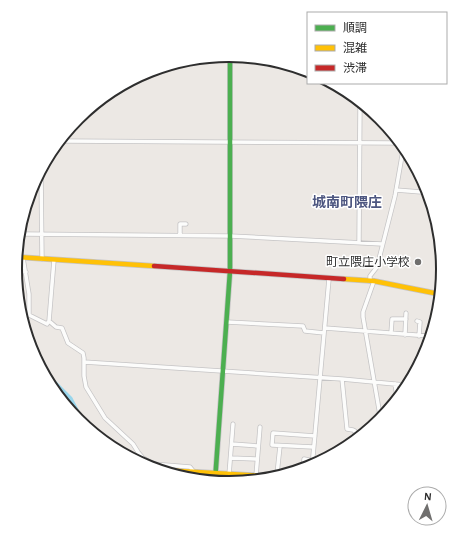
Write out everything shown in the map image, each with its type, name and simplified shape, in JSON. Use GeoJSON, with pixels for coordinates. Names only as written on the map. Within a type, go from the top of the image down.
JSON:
{"type":"FeatureCollection","features":[{"type":"Feature","properties":{"kind":"street"},"geometry":{"type":"LineString","coordinates":[[215,474],[230,271],[230,62]]}},
{"type":"Feature","properties":{"kind":"street"},"geometry":{"type":"LineString","coordinates":[[359,242],[360,108]]}},
{"type":"Feature","properties":{"kind":"street"},"geometry":{"type":"LineString","coordinates":[[66,141],[394,143]]}},
{"type":"Feature","properties":{"kind":"street"},"geometry":{"type":"LineString","coordinates":[[379,413],[363,312],[372,281],[370,276],[377,267],[396,190],[402,154]]}},
{"type":"Feature","properties":{"kind":"street"},"geometry":{"type":"LineString","coordinates":[[41,182],[42,259]]}},
{"type":"Feature","properties":{"kind":"street"},"geometry":{"type":"LineString","coordinates":[[396,190],[421,192]]}},
{"type":"Feature","properties":{"kind":"street"},"geometry":{"type":"LineString","coordinates":[[180,235],[180,224],[186,224]]}},
{"type":"Feature","properties":{"kind":"street"},"geometry":{"type":"LineString","coordinates":[[25,234],[230,236],[382,244]]}},
{"type":"Feature","properties":{"kind":"street"},"geometry":{"type":"LineString","coordinates":[[22,257],[372,281],[435,293]]}},
{"type":"Feature","properties":{"kind":"street"},"geometry":{"type":"LineString","coordinates":[[54,260],[50,321],[56,328],[62,328],[68,343],[83,353],[84,382],[89,393],[105,418],[133,444],[142,457]]}},
{"type":"Feature","properties":{"kind":"street"},"geometry":{"type":"LineString","coordinates":[[22,262],[26,272],[29,294],[29,314],[31,317],[47,324],[50,321]]}},
{"type":"Feature","properties":{"kind":"street"},"geometry":{"type":"LineString","coordinates":[[313,459],[329,279]]}},
{"type":"Feature","properties":{"kind":"street"},"geometry":{"type":"LineString","coordinates":[[405,334],[406,313]]}},
{"type":"Feature","properties":{"kind":"street"},"geometry":{"type":"LineString","coordinates":[[391,333],[392,318],[406,319]]}},
{"type":"Feature","properties":{"kind":"street"},"geometry":{"type":"LineString","coordinates":[[417,321],[420,322],[419,336]]}},
{"type":"Feature","properties":{"kind":"street"},"geometry":{"type":"LineString","coordinates":[[227,322],[303,326],[306,330],[391,333],[426,337]]}},
{"type":"Feature","properties":{"kind":"street"},"geometry":{"type":"LineString","coordinates":[[84,362],[342,379],[402,385]]}},
{"type":"Feature","properties":{"kind":"street"},"geometry":{"type":"LineString","coordinates":[[342,379],[347,429],[355,431],[355,435]]}},
{"type":"Feature","properties":{"kind":"street"},"geometry":{"type":"LineString","coordinates":[[395,384],[396,392]]}},
{"type":"Feature","properties":{"kind":"street"},"geometry":{"type":"LineString","coordinates":[[229,475],[233,424]]}},
{"type":"Feature","properties":{"kind":"street"},"geometry":{"type":"LineString","coordinates":[[256,475],[260,426]]}},
{"type":"Feature","properties":{"kind":"street"},"geometry":{"type":"LineString","coordinates":[[314,447],[272,445],[273,433],[315,436]]}},
{"type":"Feature","properties":{"kind":"street"},"geometry":{"type":"LineString","coordinates":[[232,444],[258,446]]}},
{"type":"Feature","properties":{"kind":"street"},"geometry":{"type":"LineString","coordinates":[[277,471],[280,446]]}},
{"type":"Feature","properties":{"kind":"street"},"geometry":{"type":"LineString","coordinates":[[230,458],[257,459]]}},
{"type":"Feature","properties":{"kind":"street"},"geometry":{"type":"LineString","coordinates":[[304,463],[304,459],[309,460]]}},
{"type":"Feature","properties":{"kind":"street"},"geometry":{"type":"LineString","coordinates":[[162,465],[190,467],[194,472]]}},
{"type":"Feature","properties":{"kind":"street"},"geometry":{"type":"LineString","coordinates":[[184,471],[247,476]]}},
{"type":"Feature","properties":{"kind":"waterway"},"geometry":{"type":"LineString","coordinates":[[62,391],[70,399],[74,407]]}},
{"type":"Feature","properties":{"kind":"traffic: fast"},"geometry":{"type":"LineString","coordinates":[[215,476],[230,271],[230,62]]}},
{"type":"Feature","properties":{"kind":"traffic: slow"},"geometry":{"type":"LineString","coordinates":[[22,257],[154,266]]}},
{"type":"Feature","properties":{"kind":"traffic: slow"},"geometry":{"type":"LineString","coordinates":[[344,279],[374,281],[435,293]]}},
{"type":"Feature","properties":{"kind":"traffic: slow"},"geometry":{"type":"LineString","coordinates":[[183,471],[253,475]]}},
{"type":"Feature","properties":{"kind":"traffic: jam"},"geometry":{"type":"LineString","coordinates":[[154,266],[344,279]]}},
{"type":"Feature","properties":{"kind":"place","name":"町立隈庄小学校"},"geometry":{"type":"Point","coordinates":[418,262]}},
{"type":"Feature","properties":{"kind":"district","name":"城南町隈庄"},"geometry":{"type":"Point","coordinates":[347,203]}}]}
